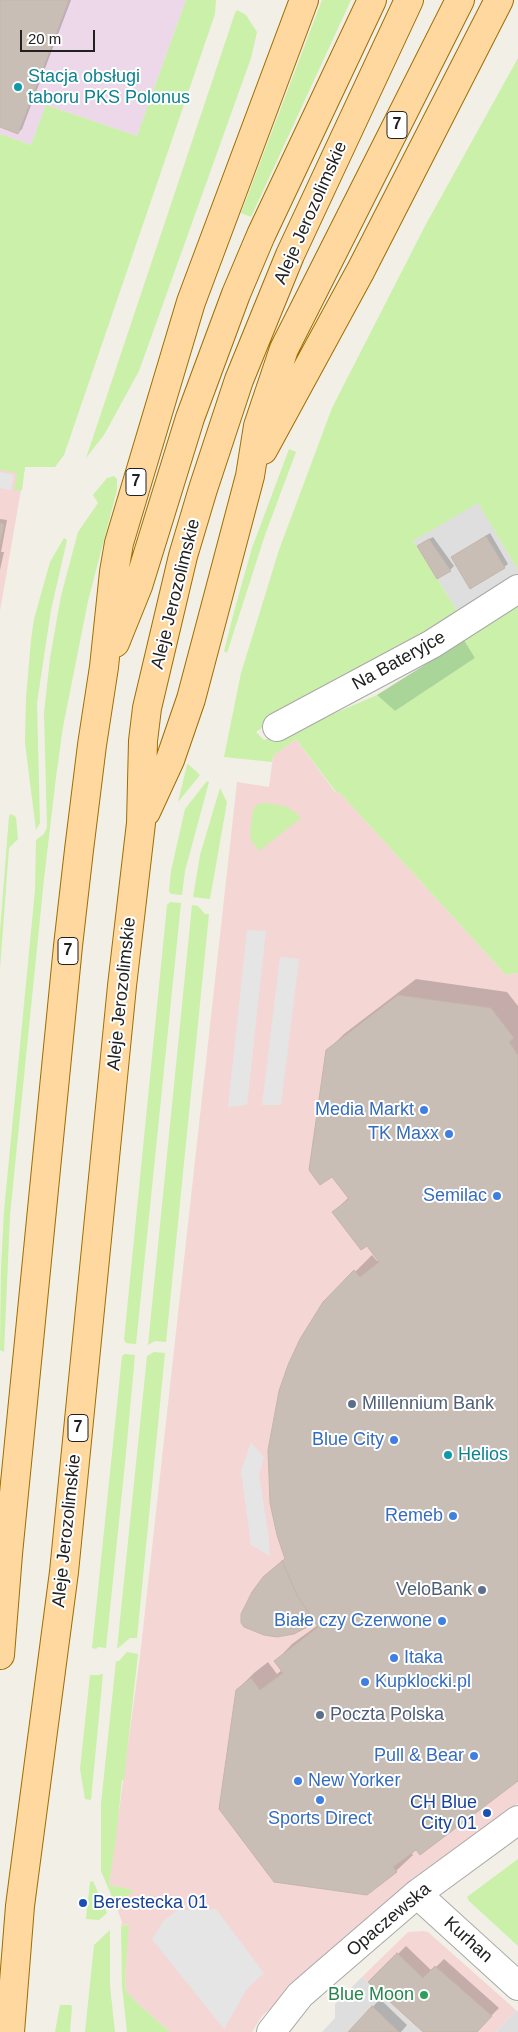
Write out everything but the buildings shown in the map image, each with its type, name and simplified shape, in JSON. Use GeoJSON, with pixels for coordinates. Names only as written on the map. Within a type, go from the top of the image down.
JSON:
{"type":"FeatureCollection","features":[{"type":"Feature","properties":{"kind":"main road","name":"Aleje Jerozolimskie"},"geometry":{"type":"LineString","coordinates":[[0,1655],[68,946],[119,543],[134,487],[192,302],[304,0]]}},
{"type":"Feature","properties":{"kind":"main road","name":"Aleje Jerozolimskie"},"geometry":{"type":"LineString","coordinates":[[104,668],[138,586],[190,418],[236,294],[261,235],[372,0]]}},
{"type":"Feature","properties":{"kind":"main road","name":"Aleje Jerozolimskie"},"geometry":{"type":"LineString","coordinates":[[10,2032],[20,1906],[64,1572],[122,986],[141,823],[143,741],[147,708],[183,556],[217,446],[246,362],[290,255],[409,0]]}},
{"type":"Feature","properties":{"kind":"main road","name":"7"},"geometry":{"type":"LineString","coordinates":[[141,823],[170,760],[191,699],[250,476],[258,426],[284,350],[460,0]]}},
{"type":"Feature","properties":{"kind":"main road"},"geometry":{"type":"LineString","coordinates":[[250,476],[361,270],[499,0]]}},
{"type":"Feature","properties":{"kind":"street","name":"Na Bateryjce"},"geometry":{"type":"LineString","coordinates":[[277,727],[432,644],[518,589]]}},
{"type":"Feature","properties":{"kind":"street","name":"Opaczewska"},"geometry":{"type":"LineString","coordinates":[[271,2032],[300,1995],[417,1894],[518,1820]]}},
{"type":"Feature","properties":{"kind":"street","name":"Kurhan"},"geometry":{"type":"LineString","coordinates":[[417,1894],[518,1986]]}},
{"type":"Feature","properties":{"kind":"shaded area"},"geometry":{"type":"Polygon","coordinates":[[[0,0],[186,0],[137,136],[46,105],[31,145],[0,134],[0,0]]]}},
{"type":"Feature","properties":{"kind":"shaded area"},"geometry":{"type":"Polygon","coordinates":[[[0,460],[25,467],[0,611],[0,460]]]}},
{"type":"Feature","properties":{"kind":"shaded area"},"geometry":{"type":"Polygon","coordinates":[[[0,472],[14,475],[11,490],[0,488],[0,472]]]}},
{"type":"Feature","properties":{"kind":"shaded area"},"geometry":{"type":"Polygon","coordinates":[[[478,502],[518,570],[518,574],[511,581],[458,612],[413,541],[478,502]]]}},
{"type":"Feature","properties":{"kind":"shaded area","name":"Blue City"},"geometry":{"type":"Polygon","coordinates":[[[296,739],[335,792],[339,792],[506,975],[518,973],[518,1803],[396,1897],[262,2016],[252,2032],[170,2032],[126,1991],[128,1924],[121,1927],[122,1922],[116,1906],[133,1890],[109,1885],[140,1656],[237,782],[269,787],[273,756],[296,739]]]}},
{"type":"Feature","properties":{"kind":"shaded area"},"geometry":{"type":"Polygon","coordinates":[[[247,930],[266,931],[247,1105],[228,1107],[247,930]]]}},
{"type":"Feature","properties":{"kind":"shaded area"},"geometry":{"type":"Polygon","coordinates":[[[280,957],[299,959],[281,1105],[262,1105],[280,957]]]}},
{"type":"Feature","properties":{"kind":"shaded area"},"geometry":{"type":"Polygon","coordinates":[[[251,1442],[264,1457],[259,1475],[270,1556],[251,1545],[241,1471],[251,1442]]]}},
{"type":"Feature","properties":{"kind":"shaded area"},"geometry":{"type":"Polygon","coordinates":[[[216,1909],[264,1973],[247,1989],[224,2029],[152,1939],[164,1920],[178,1910],[216,1909]]]}},
{"type":"Feature","properties":{"kind":"shaded area"},"geometry":{"type":"Polygon","coordinates":[[[408,1932],[428,1932],[516,2010],[496,2032],[422,2032],[362,1977],[408,1932]]]}},
{"type":"Feature","properties":{"kind":"shaded area"},"geometry":{"type":"Polygon","coordinates":[[[362,1977],[422,2032],[322,2032],[335,2018],[335,2004],[362,1977]]]}},
{"type":"Feature","properties":{"kind":"shaded area"},"geometry":{"type":"Polygon","coordinates":[[[516,2010],[518,2012],[518,2032],[496,2032],[516,2010]]]}},
{"type":"Feature","properties":{"kind":"green space"},"geometry":{"type":"Polygon","coordinates":[[[186,0],[216,0],[215,14],[64,455],[55,467],[25,467],[22,490],[14,491],[17,473],[0,470],[0,134],[31,145],[46,105],[137,136],[186,0]]]}},
{"type":"Feature","properties":{"kind":"green space"},"geometry":{"type":"Polygon","coordinates":[[[322,0],[351,0],[251,217],[241,213],[322,0]]]}},
{"type":"Feature","properties":{"kind":"green space"},"geometry":{"type":"Polygon","coordinates":[[[237,10],[246,15],[257,32],[251,58],[139,371],[104,435],[86,458],[235,13],[237,10]]]}},
{"type":"Feature","properties":{"kind":"green space"},"geometry":{"type":"Polygon","coordinates":[[[518,58],[518,570],[478,503],[413,541],[458,612],[276,718],[256,732],[264,740],[286,731],[296,730],[377,695],[395,711],[475,658],[464,640],[518,606],[518,973],[506,975],[339,792],[336,792],[296,739],[273,756],[272,762],[224,757],[241,673],[279,550],[332,408],[425,226],[518,58]]]}},
{"type":"Feature","properties":{"kind":"green space"},"geometry":{"type":"Polygon","coordinates":[[[289,449],[296,452],[265,535],[227,653],[224,651],[252,548],[289,449]]]}},
{"type":"Feature","properties":{"kind":"green space"},"geometry":{"type":"Polygon","coordinates":[[[114,476],[117,479],[117,490],[88,601],[63,727],[56,777],[10,1215],[4,1352],[0,1350],[4,1211],[35,890],[36,840],[44,834],[47,827],[44,713],[50,658],[61,596],[78,532],[98,503],[93,495],[107,478],[114,476]]]}},
{"type":"Feature","properties":{"kind":"green space"},"geometry":{"type":"Polygon","coordinates":[[[64,538],[67,540],[51,610],[37,703],[40,823],[36,830],[25,743],[26,698],[31,640],[34,619],[50,562],[64,538]]]}},
{"type":"Feature","properties":{"kind":"green space"},"geometry":{"type":"Polygon","coordinates":[[[464,640],[475,658],[395,711],[377,695],[464,640]]]}},
{"type":"Feature","properties":{"kind":"green space"},"geometry":{"type":"Polygon","coordinates":[[[187,765],[200,775],[178,802],[187,765]]]}},
{"type":"Feature","properties":{"kind":"green space"},"geometry":{"type":"Polygon","coordinates":[[[207,781],[209,782],[185,871],[182,895],[171,894],[169,891],[171,871],[185,809],[207,781]]]}},
{"type":"Feature","properties":{"kind":"green space"},"geometry":{"type":"Polygon","coordinates":[[[220,788],[227,802],[210,899],[193,897],[200,855],[220,788]]]}},
{"type":"Feature","properties":{"kind":"green space"},"geometry":{"type":"Polygon","coordinates":[[[266,803],[284,806],[301,818],[259,851],[251,840],[250,832],[253,809],[258,804],[266,803]]]}},
{"type":"Feature","properties":{"kind":"green space"},"geometry":{"type":"Polygon","coordinates":[[[11,814],[16,817],[18,839],[9,848],[0,969],[0,931],[9,816],[11,814]]]}},
{"type":"Feature","properties":{"kind":"green space"},"geometry":{"type":"Polygon","coordinates":[[[170,902],[181,903],[136,1344],[126,1343],[124,1340],[167,905],[170,902]]]}},
{"type":"Feature","properties":{"kind":"green space"},"geometry":{"type":"Polygon","coordinates":[[[192,905],[198,906],[205,914],[209,914],[166,1342],[155,1341],[148,1345],[192,905]]]}},
{"type":"Feature","properties":{"kind":"green space"},"geometry":{"type":"Polygon","coordinates":[[[154,1352],[165,1353],[137,1638],[130,1638],[117,1649],[147,1356],[154,1352]]]}},
{"type":"Feature","properties":{"kind":"green space"},"geometry":{"type":"Polygon","coordinates":[[[125,1354],[135,1355],[126,1453],[106,1648],[98,1647],[96,1649],[92,1648],[122,1356],[125,1354]]]}},
{"type":"Feature","properties":{"kind":"green space"},"geometry":{"type":"Polygon","coordinates":[[[127,1652],[138,1654],[124,1780],[122,1780],[109,1885],[134,1890],[116,1906],[101,1871],[101,1804],[116,1661],[119,1661],[127,1652]]]}},
{"type":"Feature","properties":{"kind":"green space"},"geometry":{"type":"Polygon","coordinates":[[[103,1674],[91,1800],[85,1799],[80,1769],[90,1675],[103,1674]]]}},
{"type":"Feature","properties":{"kind":"green space"},"geometry":{"type":"Polygon","coordinates":[[[518,1859],[518,1946],[467,1897],[518,1859]]]}},
{"type":"Feature","properties":{"kind":"green space"},"geometry":{"type":"Polygon","coordinates":[[[93,1881],[107,1913],[99,1920],[86,1919],[90,1882],[93,1881]]]}},
{"type":"Feature","properties":{"kind":"green space"},"geometry":{"type":"Polygon","coordinates":[[[129,1924],[125,1978],[126,1991],[170,2032],[127,2032],[122,1986],[121,1927],[129,1924]]]}},
{"type":"Feature","properties":{"kind":"green space"},"geometry":{"type":"Polygon","coordinates":[[[110,1930],[110,1986],[115,2032],[85,2032],[94,1945],[110,1930]]]}},
{"type":"Feature","properties":{"kind":"green space"},"geometry":{"type":"Polygon","coordinates":[[[60,2005],[71,2005],[72,2007],[70,2032],[55,2032],[60,2005]]]}},
{"type":"Feature","properties":{"kind":"place","name":"Stacja obsługi taboru PKS Polonus"},"geometry":{"type":"Point","coordinates":[18,87]}},
{"type":"Feature","properties":{"kind":"place","name":"Media Markt"},"geometry":{"type":"Point","coordinates":[424,1110]}},
{"type":"Feature","properties":{"kind":"place","name":"TK Maxx"},"geometry":{"type":"Point","coordinates":[449,1134]}},
{"type":"Feature","properties":{"kind":"place","name":"Semilac"},"geometry":{"type":"Point","coordinates":[497,1196]}},
{"type":"Feature","properties":{"kind":"place","name":"Millennium Bank"},"geometry":{"type":"Point","coordinates":[352,1404]}},
{"type":"Feature","properties":{"kind":"place","name":"Blue City"},"geometry":{"type":"Point","coordinates":[394,1440]}},
{"type":"Feature","properties":{"kind":"place","name":"Helios"},"geometry":{"type":"Point","coordinates":[448,1455]}},
{"type":"Feature","properties":{"kind":"place","name":"Remeb"},"geometry":{"type":"Point","coordinates":[453,1516]}},
{"type":"Feature","properties":{"kind":"place","name":"VeloBank"},"geometry":{"type":"Point","coordinates":[482,1590]}},
{"type":"Feature","properties":{"kind":"place","name":"Białe czy Czerwone"},"geometry":{"type":"Point","coordinates":[442,1621]}},
{"type":"Feature","properties":{"kind":"place","name":"Itaka"},"geometry":{"type":"Point","coordinates":[394,1658]}},
{"type":"Feature","properties":{"kind":"place","name":"Kupklocki.pl"},"geometry":{"type":"Point","coordinates":[365,1682]}},
{"type":"Feature","properties":{"kind":"place","name":"Poczta Polska"},"geometry":{"type":"Point","coordinates":[320,1715]}},
{"type":"Feature","properties":{"kind":"place","name":"Pull & Bear"},"geometry":{"type":"Point","coordinates":[474,1756]}},
{"type":"Feature","properties":{"kind":"place","name":"New Yorker"},"geometry":{"type":"Point","coordinates":[298,1781]}},
{"type":"Feature","properties":{"kind":"place","name":"Sports Direct"},"geometry":{"type":"Point","coordinates":[320,1800]}},
{"type":"Feature","properties":{"kind":"place","name":"CH Blue City 01"},"geometry":{"type":"Point","coordinates":[487,1813]}},
{"type":"Feature","properties":{"kind":"place","name":"Berestecka 01"},"geometry":{"type":"Point","coordinates":[83,1903]}},
{"type":"Feature","properties":{"kind":"place","name":"Blue Moon"},"geometry":{"type":"Point","coordinates":[424,1995]}}]}
